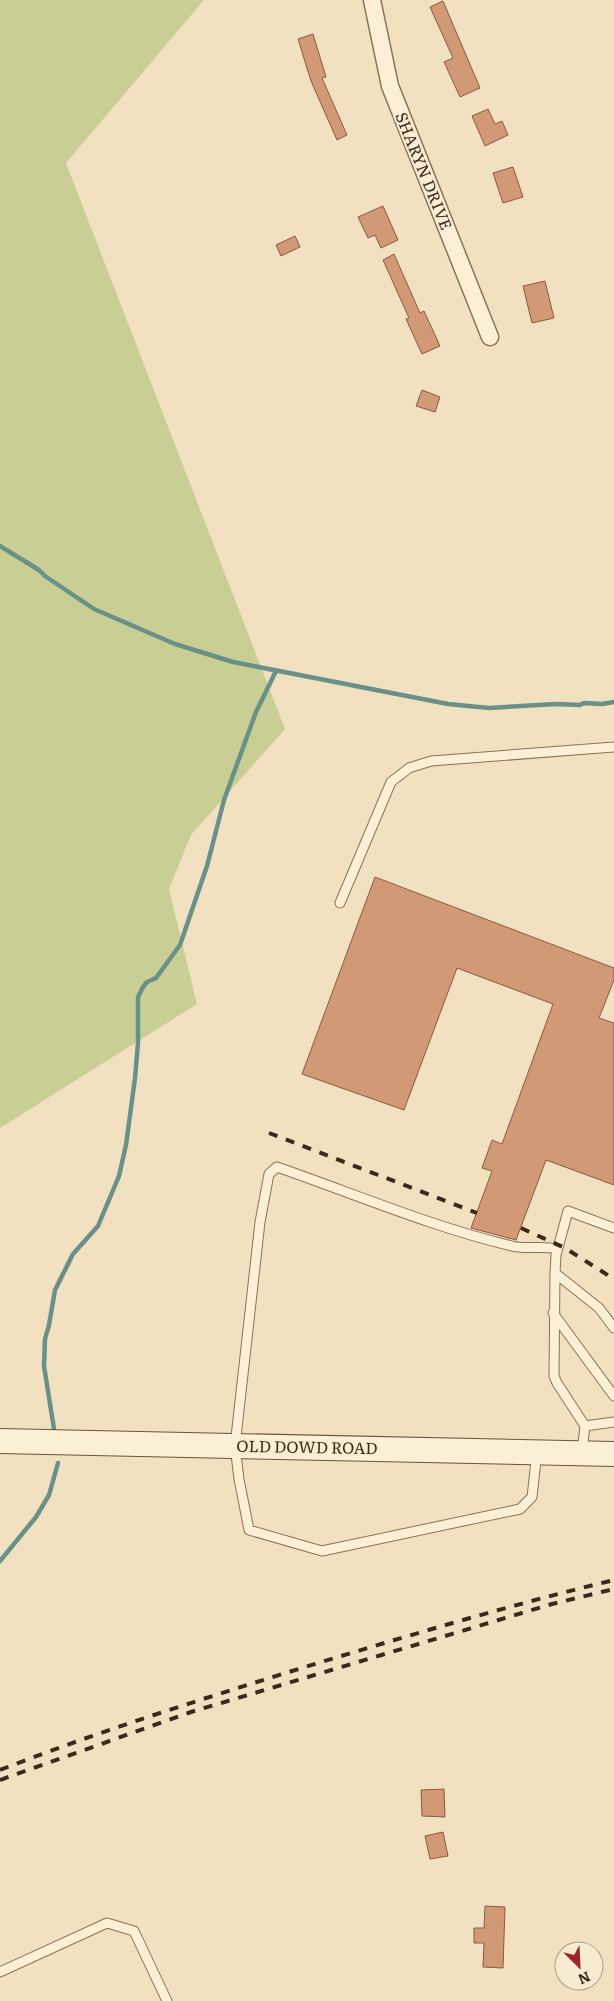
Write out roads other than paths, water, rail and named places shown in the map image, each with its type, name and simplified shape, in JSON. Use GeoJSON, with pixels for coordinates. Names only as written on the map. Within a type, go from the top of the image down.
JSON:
{"type":"FeatureCollection","features":[{"type":"Feature","properties":{"kind":"street","name":"SHARYN DRIVE"},"geometry":{"type":"LineString","coordinates":[[372,0],[390,86],[490,337]]}},
{"type":"Feature","properties":{"kind":"street","name":"OLD DOWD ROAD"},"geometry":{"type":"LineString","coordinates":[[0,1441],[614,1454]]}},
{"type":"Feature","properties":{"kind":"lane"},"geometry":{"type":"LineString","coordinates":[[340,903],[391,782],[408,768],[431,761],[614,747]]}},
{"type":"Feature","properties":{"kind":"lane"},"geometry":{"type":"LineString","coordinates":[[537,1452],[532,1497],[520,1509],[322,1551],[249,1530],[235,1446],[260,1222],[269,1174],[277,1167],[461,1232],[514,1247],[549,1247],[557,1249]]}},
{"type":"Feature","properties":{"kind":"lane"},"geometry":{"type":"LineString","coordinates":[[582,1453],[585,1426],[557,1384],[554,1376],[557,1249],[568,1211],[614,1228]]}},
{"type":"Feature","properties":{"kind":"lane"},"geometry":{"type":"LineString","coordinates":[[555,1273],[599,1308],[614,1328]]}},
{"type":"Feature","properties":{"kind":"lane"},"geometry":{"type":"LineString","coordinates":[[554,1313],[614,1396]]}},
{"type":"Feature","properties":{"kind":"lane"},"geometry":{"type":"LineString","coordinates":[[585,1426],[614,1422]]}},
{"type":"Feature","properties":{"kind":"lane"},"geometry":{"type":"LineString","coordinates":[[0,1972],[107,1923],[134,1930],[167,2001]]}},
{"type":"Feature","properties":{"kind":"waterway"},"geometry":{"type":"LineString","coordinates":[[0,546],[39,570],[94,609],[175,644],[233,662],[448,704],[489,708],[614,702]]}},
{"type":"Feature","properties":{"kind":"waterway"},"geometry":{"type":"LineString","coordinates":[[54,1429],[44,1366],[45,1339],[55,1290],[73,1254],[98,1226],[119,1176],[126,1145],[135,1078],[138,1043],[138,997],[147,982],[156,978],[180,945],[207,866],[224,800],[256,712],[276,671]]}},
{"type":"Feature","properties":{"kind":"waterway"},"geometry":{"type":"LineString","coordinates":[[0,1561],[36,1517],[49,1495],[58,1463]]}},
{"type":"Feature","properties":{"kind":"railway"},"geometry":{"type":"LineString","coordinates":[[269,1133],[477,1213]]}},
{"type":"Feature","properties":{"kind":"railway"},"geometry":{"type":"LineString","coordinates":[[521,1228],[565,1248],[614,1279]]}},
{"type":"Feature","properties":{"kind":"railway"},"geometry":{"type":"LineString","coordinates":[[0,1770],[113,1729],[305,1667],[497,1610],[614,1580]]}},
{"type":"Feature","properties":{"kind":"railway"},"geometry":{"type":"LineString","coordinates":[[0,1780],[191,1712],[552,1604],[614,1589]]}}]}
